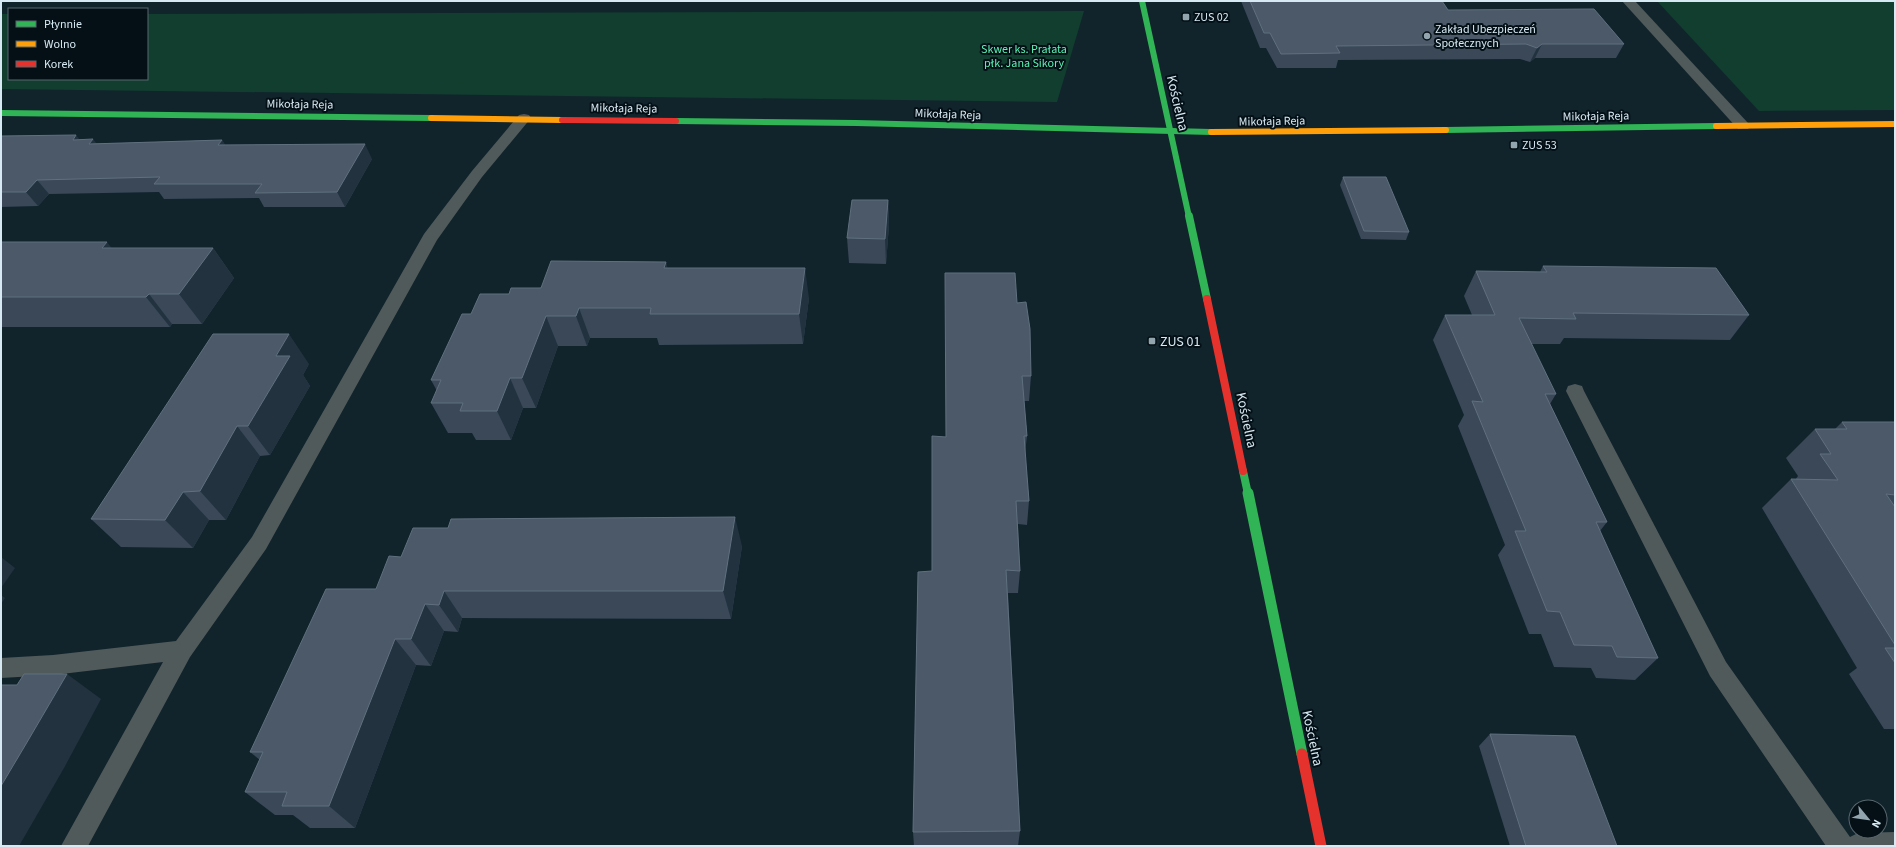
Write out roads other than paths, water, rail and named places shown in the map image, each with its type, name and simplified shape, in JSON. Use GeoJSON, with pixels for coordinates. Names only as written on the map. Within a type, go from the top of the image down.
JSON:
{"type":"FeatureCollection","features":[{"type":"Feature","properties":{"kind":"street","name":"Kościelna"},"geometry":{"type":"LineString","coordinates":[[1142,1],[1170,133],[1188,208],[1321,846]]}},
{"type":"Feature","properties":{"kind":"street","name":"Mikołaja Reja"},"geometry":{"type":"LineString","coordinates":[[1,113],[856,123],[1170,133],[1289,133],[1895,124]]}},
{"type":"Feature","properties":{"kind":"lane"},"geometry":{"type":"LineString","coordinates":[[1628,1],[1743,126]]}},
{"type":"Feature","properties":{"kind":"lane"},"geometry":{"type":"LineString","coordinates":[[74,846],[182,650],[259,543],[430,238],[477,174],[524,118]]}},
{"type":"Feature","properties":{"kind":"lane"},"geometry":{"type":"LineString","coordinates":[[1575,391],[1718,669],[1841,846]]}},
{"type":"Feature","properties":{"kind":"lane"},"geometry":{"type":"LineString","coordinates":[[1,668],[53,665],[182,650]]}},
{"type":"Feature","properties":{"kind":"lane"},"geometry":{"type":"LineString","coordinates":[[1858,846],[1895,845]]}},
{"type":"Feature","properties":{"kind":"place","name":"ZUS 02"},"geometry":{"type":"Point","coordinates":[1186,17]}},
{"type":"Feature","properties":{"kind":"place","name":"Zakład Ubezpieczeń Społecznych"},"geometry":{"type":"Point","coordinates":[1427,36]}},
{"type":"Feature","properties":{"kind":"place","name":"ZUS 53"},"geometry":{"type":"Point","coordinates":[1514,145]}},
{"type":"Feature","properties":{"kind":"place","name":"ZUS 01"},"geometry":{"type":"Point","coordinates":[1152,341]}},
{"type":"Feature","properties":{"kind":"park label","name":"Skwer ks. Prałata płk. Jana Sikory"},"geometry":{"type":"Point","coordinates":[1024,56]}}]}
